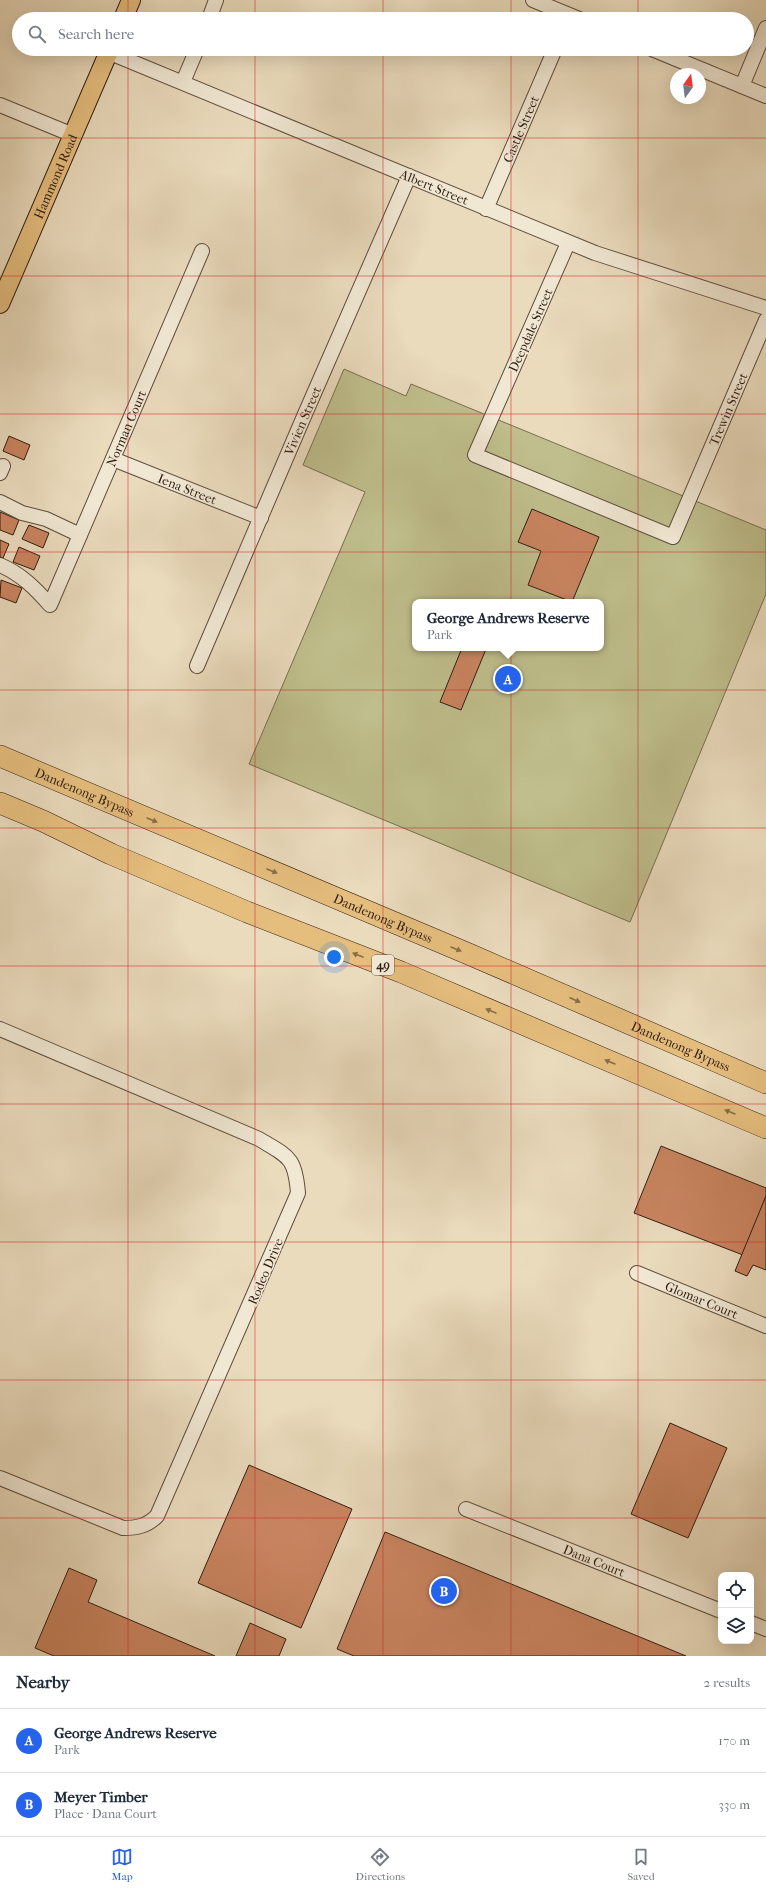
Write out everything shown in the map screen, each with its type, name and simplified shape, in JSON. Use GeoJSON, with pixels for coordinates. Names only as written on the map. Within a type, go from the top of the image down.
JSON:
{"type":"FeatureCollection","features":[{"type":"Feature","properties":{"kind":"highway","name":"Dandenong Bypass"},"geometry":{"type":"LineString","coordinates":[[0,756],[471,955],[766,1083]]}},
{"type":"Feature","properties":{"kind":"highway","name":"49"},"geometry":{"type":"LineString","coordinates":[[0,803],[43,821],[111,854],[226,903],[401,972],[766,1128]]}},
{"type":"Feature","properties":{"kind":"main road"},"geometry":{"type":"LineString","coordinates":[[126,12],[131,0]]}},
{"type":"Feature","properties":{"kind":"main road","name":"Hammond Road"},"geometry":{"type":"LineString","coordinates":[[1,301],[106,56]]}},
{"type":"Feature","properties":{"kind":"street"},"geometry":{"type":"LineString","coordinates":[[212,12],[216,0]]}},
{"type":"Feature","properties":{"kind":"street"},"geometry":{"type":"LineString","coordinates":[[533,0],[559,12]]}},
{"type":"Feature","properties":{"kind":"street"},"geometry":{"type":"LineString","coordinates":[[742,86],[766,28]]}},
{"type":"Feature","properties":{"kind":"street","name":"Albert Street"},"geometry":{"type":"LineString","coordinates":[[123,56],[486,209],[618,262],[766,308]]}},
{"type":"Feature","properties":{"kind":"street"},"geometry":{"type":"LineString","coordinates":[[183,82],[194,56]]}},
{"type":"Feature","properties":{"kind":"street","name":"Castle Street"},"geometry":{"type":"LineString","coordinates":[[486,209],[552,56]]}},
{"type":"Feature","properties":{"kind":"street"},"geometry":{"type":"LineString","coordinates":[[669,56],[766,96]]}},
{"type":"Feature","properties":{"kind":"street"},"geometry":{"type":"LineString","coordinates":[[0,105],[72,135]]}},
{"type":"Feature","properties":{"kind":"street","name":"Vivien Street"},"geometry":{"type":"LineString","coordinates":[[197,666],[409,176]]}},
{"type":"Feature","properties":{"kind":"street","name":"Deepdale Street"},"geometry":{"type":"LineString","coordinates":[[568,242],[475,455],[673,536],[690,499]]}},
{"type":"Feature","properties":{"kind":"street","name":"Norman Court"},"geometry":{"type":"LineString","coordinates":[[0,565],[10,569],[30,583],[50,605],[202,251]]}},
{"type":"Feature","properties":{"kind":"street","name":"Trewin Street"},"geometry":{"type":"LineString","coordinates":[[690,499],[766,320]]}},
{"type":"Feature","properties":{"kind":"street","name":"Iena Street"},"geometry":{"type":"LineString","coordinates":[[113,459],[261,518]]}},
{"type":"Feature","properties":{"kind":"street"},"geometry":{"type":"LineString","coordinates":[[0,502],[22,513],[46,520],[80,535]]}},
{"type":"Feature","properties":{"kind":"street","name":"Rodeo Drive"},"geometry":{"type":"LineString","coordinates":[[0,1029],[259,1139],[288,1156],[296,1173],[298,1193],[165,1502],[154,1520],[150,1523],[135,1528],[123,1528],[0,1478]]}},
{"type":"Feature","properties":{"kind":"street","name":"Glomar Court"},"geometry":{"type":"LineString","coordinates":[[637,1273],[766,1326]]}},
{"type":"Feature","properties":{"kind":"street","name":"Dana Court"},"geometry":{"type":"LineString","coordinates":[[466,1509],[718,1610]]}},
{"type":"Feature","properties":{"kind":"street"},"geometry":{"type":"LineString","coordinates":[[754,1624],[766,1629]]}},
{"type":"Feature","properties":{"kind":"shaded area"},"geometry":{"type":"Polygon","coordinates":[[[344,369],[406,396],[411,384],[766,530],[766,594],[630,922],[249,764],[365,492],[303,465],[344,369]]]}},
{"type":"Feature","properties":{"kind":"building"},"geometry":{"type":"Polygon","coordinates":[[[9,436],[30,445],[24,460],[3,451],[9,436]]]}},
{"type":"Feature","properties":{"kind":"building"},"geometry":{"type":"Polygon","coordinates":[[[532,509],[599,537],[573,599],[564,599],[528,585],[541,551],[518,542],[532,509]]]}},
{"type":"Feature","properties":{"kind":"building"},"geometry":{"type":"Polygon","coordinates":[[[0,512],[19,520],[13,535],[0,530],[0,512]]]}},
{"type":"Feature","properties":{"kind":"building"},"geometry":{"type":"Polygon","coordinates":[[[29,525],[49,533],[43,548],[22,539],[29,525]]]}},
{"type":"Feature","properties":{"kind":"building"},"geometry":{"type":"Polygon","coordinates":[[[0,540],[9,544],[3,558],[0,557],[0,540]]]}},
{"type":"Feature","properties":{"kind":"building"},"geometry":{"type":"Polygon","coordinates":[[[19,547],[40,556],[34,570],[13,562],[19,547]]]}},
{"type":"Feature","properties":{"kind":"building"},"geometry":{"type":"Polygon","coordinates":[[[1,580],[22,588],[16,603],[0,597],[1,580]]]}},
{"type":"Feature","properties":{"kind":"building"},"geometry":{"type":"Polygon","coordinates":[[[461,651],[485,651],[461,710],[440,702],[461,651]]]}},
{"type":"Feature","properties":{"kind":"building"},"geometry":{"type":"Polygon","coordinates":[[[661,1146],[766,1188],[766,1196],[743,1255],[634,1213],[661,1146]]]}},
{"type":"Feature","properties":{"kind":"building"},"geometry":{"type":"Polygon","coordinates":[[[766,1196],[766,1270],[753,1265],[747,1276],[735,1271],[766,1196]]]}},
{"type":"Feature","properties":{"kind":"building"},"geometry":{"type":"Polygon","coordinates":[[[670,1423],[727,1448],[688,1538],[631,1514],[670,1423]]]}},
{"type":"Feature","properties":{"kind":"building"},"geometry":{"type":"Polygon","coordinates":[[[249,1465],[352,1509],[301,1628],[198,1583],[249,1465]]]}},
{"type":"Feature","properties":{"kind":"building"},"geometry":{"type":"Polygon","coordinates":[[[385,1532],[686,1656],[354,1656],[337,1649],[385,1532]]]}},
{"type":"Feature","properties":{"kind":"building"},"geometry":{"type":"Polygon","coordinates":[[[69,1568],[97,1580],[88,1602],[215,1656],[54,1656],[35,1648],[69,1568]]]}},
{"type":"Feature","properties":{"kind":"building"},"geometry":{"type":"Polygon","coordinates":[[[250,1623],[286,1639],[279,1656],[236,1656],[250,1623]]]}},
{"type":"Feature","properties":{"kind":"place","name":"George Andrews Reserve"},"geometry":{"type":"Point","coordinates":[508,679]}},
{"type":"Feature","properties":{"kind":"place","name":"Meyer Timber"},"geometry":{"type":"Point","coordinates":[444,1591]}}]}
